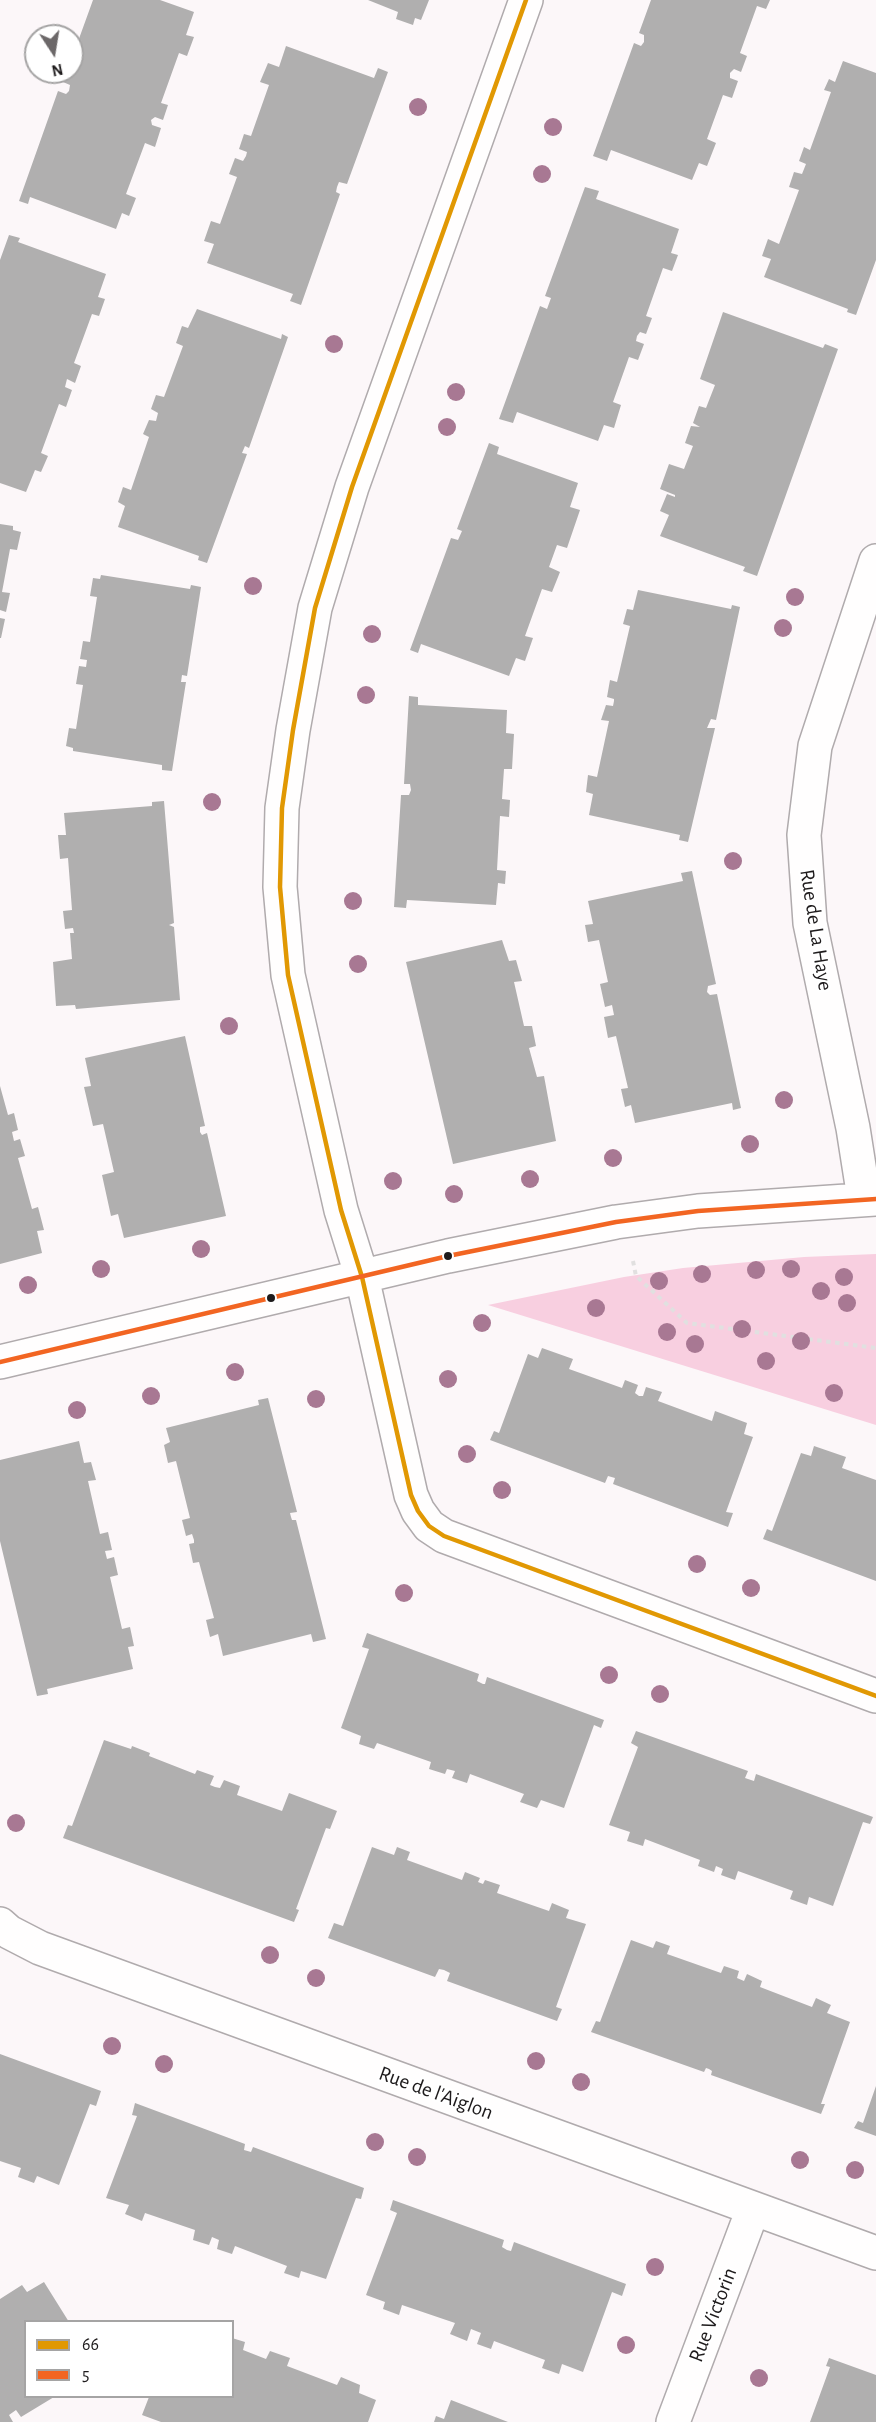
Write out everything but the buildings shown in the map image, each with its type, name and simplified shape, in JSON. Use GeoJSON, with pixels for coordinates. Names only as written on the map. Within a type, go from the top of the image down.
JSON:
{"type":"FeatureCollection","features":[{"type":"Feature","properties":{"kind":"street"},"geometry":{"type":"LineString","coordinates":[[526,0],[352,487],[315,608],[292,730],[282,808],[280,887],[288,975],[341,1210],[362,1277],[411,1495],[418,1511],[429,1526],[444,1536],[876,1696]]}},
{"type":"Feature","properties":{"kind":"street","name":"Rue de La Haye"},"geometry":{"type":"LineString","coordinates":[[870,1198],[810,923],[804,835],[814,746],[876,561]]}},
{"type":"Feature","properties":{"kind":"street"},"geometry":{"type":"LineString","coordinates":[[0,1362],[448,1256],[626,1221],[698,1211],[870,1198]]}},
{"type":"Feature","properties":{"kind":"street","name":"Rue de l'Aiglon"},"geometry":{"type":"LineString","coordinates":[[0,1924],[9,1932],[40,1948],[876,2253]]}},
{"type":"Feature","properties":{"kind":"street","name":"Rue Victorin"},"geometry":{"type":"LineString","coordinates":[[673,2422],[753,2209]]}},
{"type":"Feature","properties":{"kind":"path"},"geometry":{"type":"LineString","coordinates":[[626,1221],[636,1276],[687,1323],[876,1348]]}},
{"type":"Feature","properties":{"kind":"shaded area"},"geometry":{"type":"Polygon","coordinates":[[[876,1254],[876,1425],[488,1305],[624,1277],[683,1268],[804,1257],[876,1254]]]}},
{"type":"Feature","properties":{"kind":"transit line","name":"66"},"geometry":{"type":"LineString","coordinates":[[526,0],[352,487],[315,608],[293,730],[282,808],[280,887],[288,975],[341,1210],[362,1277],[411,1495],[418,1511],[429,1526],[444,1536],[876,1696]]}},
{"type":"Feature","properties":{"kind":"transit line","name":"5"},"geometry":{"type":"LineString","coordinates":[[0,1362],[448,1256],[616,1222],[698,1211],[876,1199]]}}]}
